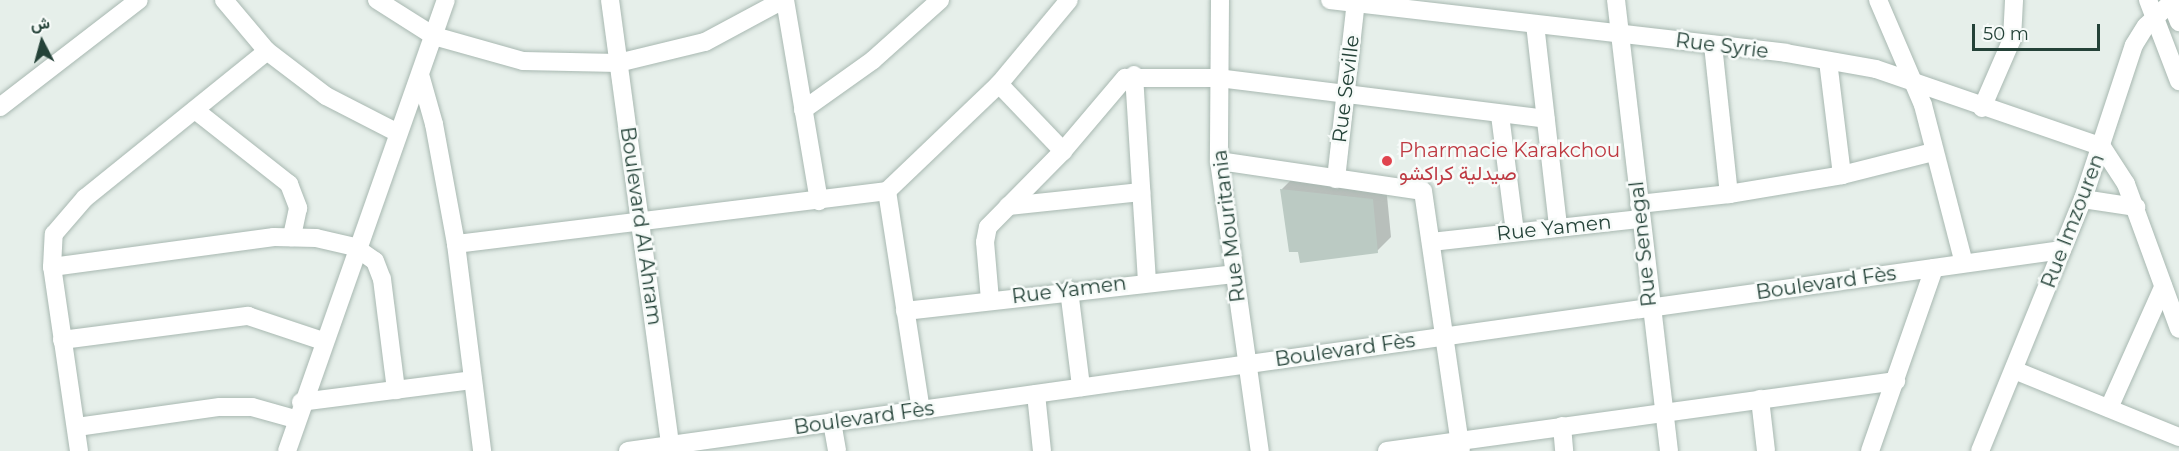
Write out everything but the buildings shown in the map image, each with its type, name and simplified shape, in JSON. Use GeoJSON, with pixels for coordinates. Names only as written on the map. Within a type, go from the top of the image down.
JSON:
{"type":"FeatureCollection","features":[{"type":"Feature","properties":{"kind":"street"},"geometry":{"type":"LineString","coordinates":[[0,107],[139,0]]}},
{"type":"Feature","properties":{"kind":"street"},"geometry":{"type":"LineString","coordinates":[[224,0],[267,51],[326,96],[398,133]]}},
{"type":"Feature","properties":{"kind":"street"},"geometry":{"type":"LineString","coordinates":[[377,0],[434,36],[524,61],[618,63],[705,42],[784,0],[819,201]]}},
{"type":"Feature","properties":{"kind":"street"},"geometry":{"type":"LineString","coordinates":[[287,451],[298,411],[398,133],[421,78],[446,0]]}},
{"type":"Feature","properties":{"kind":"street","name":"Boulevard Al Ahram"},"geometry":{"type":"LineString","coordinates":[[610,0],[671,448]]}},
{"type":"Feature","properties":{"kind":"street"},"geometry":{"type":"LineString","coordinates":[[803,110],[873,60],[940,0]]}},
{"type":"Feature","properties":{"kind":"street"},"geometry":{"type":"LineString","coordinates":[[456,244],[887,191],[999,84],[1069,0]]}},
{"type":"Feature","properties":{"kind":"street","name":"Rue Mouritania"},"geometry":{"type":"LineString","coordinates":[[1220,0],[1219,161],[1260,451]]}},
{"type":"Feature","properties":{"kind":"street","name":"Rue Syrie"},"geometry":{"type":"LineString","coordinates":[[1330,0],[1460,8],[1535,24],[1713,45],[1876,69],[1982,108],[2102,147]]}},
{"type":"Feature","properties":{"kind":"street","name":"Rue Senegal"},"geometry":{"type":"LineString","coordinates":[[1616,0],[1650,307],[1669,451]]}},
{"type":"Feature","properties":{"kind":"street"},"geometry":{"type":"LineString","coordinates":[[1878,0],[1913,82],[1965,263]]}},
{"type":"Feature","properties":{"kind":"street"},"geometry":{"type":"LineString","coordinates":[[1982,108],[2012,39],[2014,0]]}},
{"type":"Feature","properties":{"kind":"street"},"geometry":{"type":"LineString","coordinates":[[2148,0],[2179,81]]}},
{"type":"Feature","properties":{"kind":"street"},"geometry":{"type":"LineString","coordinates":[[2172,1],[2179,22]]}},
{"type":"Feature","properties":{"kind":"street","name":"Rue Imzouren"},"geometry":{"type":"LineString","coordinates":[[1980,451],[2083,199],[2134,45],[2154,17],[2172,1]]}},
{"type":"Feature","properties":{"kind":"street","name":"Rue Seville"},"geometry":{"type":"LineString","coordinates":[[1336,179],[1356,2]]}},
{"type":"Feature","properties":{"kind":"street"},"geometry":{"type":"LineString","coordinates":[[1535,24],[1558,227]]}},
{"type":"Feature","properties":{"kind":"street"},"geometry":{"type":"LineString","coordinates":[[1713,45],[1729,195]]}},
{"type":"Feature","properties":{"kind":"street"},"geometry":{"type":"LineString","coordinates":[[79,451],[51,267],[54,234],[85,198],[267,51]]}},
{"type":"Feature","properties":{"kind":"street"},"geometry":{"type":"LineString","coordinates":[[1828,61],[1842,175]]}},
{"type":"Feature","properties":{"kind":"street"},"geometry":{"type":"LineString","coordinates":[[1134,75],[1147,281]]}},
{"type":"Feature","properties":{"kind":"street"},"geometry":{"type":"LineString","coordinates":[[990,300],[985,242],[988,228],[1063,151],[1117,85],[1134,75],[1218,78],[1545,119]]}},
{"type":"Feature","properties":{"kind":"street"},"geometry":{"type":"LineString","coordinates":[[421,78],[435,124],[456,244],[482,451]]}},
{"type":"Feature","properties":{"kind":"street"},"geometry":{"type":"LineString","coordinates":[[999,84],[1063,151]]}},
{"type":"Feature","properties":{"kind":"street"},"geometry":{"type":"LineString","coordinates":[[195,110],[289,184],[298,208],[292,237]]}},
{"type":"Feature","properties":{"kind":"street"},"geometry":{"type":"LineString","coordinates":[[1500,115],[1515,232]]}},
{"type":"Feature","properties":{"kind":"street"},"geometry":{"type":"LineString","coordinates":[[2102,147],[2115,163],[2136,207],[2179,329]]}},
{"type":"Feature","properties":{"kind":"street","name":"Rue Yamen"},"geometry":{"type":"LineString","coordinates":[[1431,242],[1558,227],[1842,175],[1933,152]]}},
{"type":"Feature","properties":{"kind":"street"},"geometry":{"type":"LineString","coordinates":[[1219,161],[1423,191],[1460,445]]}},
{"type":"Feature","properties":{"kind":"street"},"geometry":{"type":"LineString","coordinates":[[887,191],[921,410]]}},
{"type":"Feature","properties":{"kind":"street"},"geometry":{"type":"LineString","coordinates":[[1008,206],[1141,192]]}},
{"type":"Feature","properties":{"kind":"street"},"geometry":{"type":"LineString","coordinates":[[2083,199],[2136,207]]}},
{"type":"Feature","properties":{"kind":"street"},"geometry":{"type":"LineString","coordinates":[[51,267],[292,237],[356,248],[375,261],[382,279],[396,390]]}},
{"type":"Feature","properties":{"kind":"street","name":"Boulevard Fès"},"geometry":{"type":"LineString","coordinates":[[628,451],[671,448],[832,422],[2062,250]]}},
{"type":"Feature","properties":{"kind":"street"},"geometry":{"type":"LineString","coordinates":[[1870,451],[1934,268]]}},
{"type":"Feature","properties":{"kind":"street","name":"Rue Yamen"},"geometry":{"type":"LineString","coordinates":[[905,311],[1147,281],[1234,274]]}},
{"type":"Feature","properties":{"kind":"street"},"geometry":{"type":"LineString","coordinates":[[2109,408],[2163,287]]}},
{"type":"Feature","properties":{"kind":"street"},"geometry":{"type":"LineString","coordinates":[[1069,290],[1081,387]]}},
{"type":"Feature","properties":{"kind":"street"},"geometry":{"type":"LineString","coordinates":[[62,340],[248,316],[323,341]]}},
{"type":"Feature","properties":{"kind":"street"},"geometry":{"type":"LineString","coordinates":[[2014,370],[2179,437]]}},
{"type":"Feature","properties":{"kind":"street"},"geometry":{"type":"LineString","coordinates":[[76,427],[220,407],[298,411],[396,390],[473,380]]}},
{"type":"Feature","properties":{"kind":"street"},"geometry":{"type":"LineString","coordinates":[[1387,451],[1460,445],[1562,426],[1896,381]]}},
{"type":"Feature","properties":{"kind":"street"},"geometry":{"type":"LineString","coordinates":[[1036,394],[1042,451]]}},
{"type":"Feature","properties":{"kind":"street"},"geometry":{"type":"LineString","coordinates":[[1760,399],[1766,451]]}},
{"type":"Feature","properties":{"kind":"street"},"geometry":{"type":"LineString","coordinates":[[832,422],[837,451]]}},
{"type":"Feature","properties":{"kind":"street"},"geometry":{"type":"LineString","coordinates":[[1562,426],[1564,451]]}},
{"type":"Feature","properties":{"kind":"place","name":"Pharmacie Karakchou صيدلية كراكشو"},"geometry":{"type":"Point","coordinates":[1387,161]}}]}
